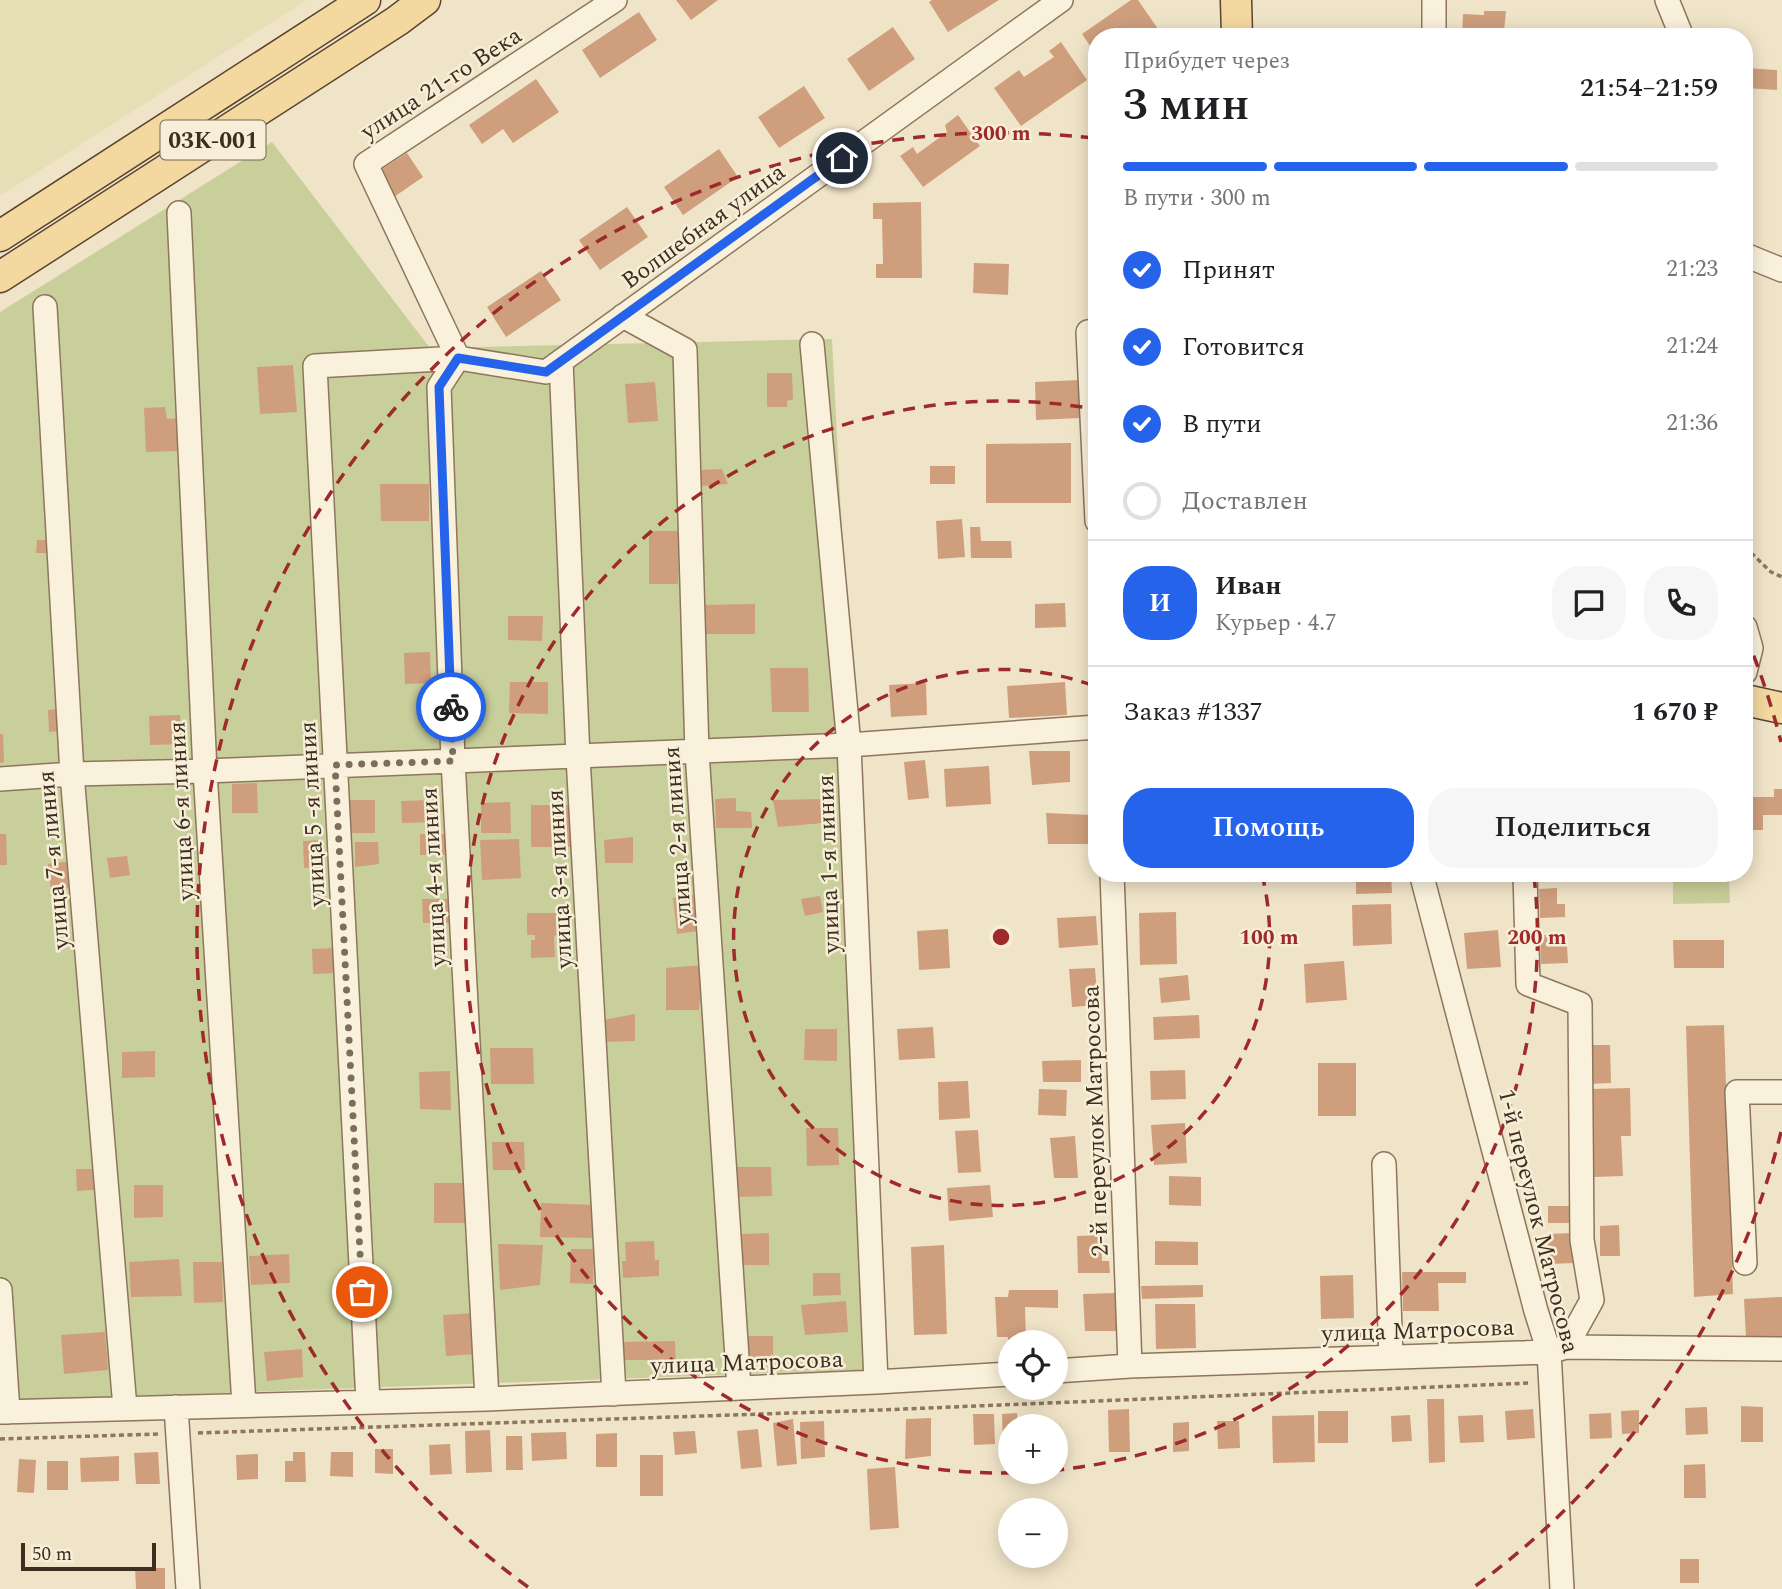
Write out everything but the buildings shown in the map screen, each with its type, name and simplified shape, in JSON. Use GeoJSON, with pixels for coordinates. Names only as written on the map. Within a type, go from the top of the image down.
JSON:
{"type":"FeatureCollection","features":[{"type":"Feature","properties":{"kind":"main road","name":"03К-001"},"geometry":{"type":"LineString","coordinates":[[0,236],[365,0]]}},
{"type":"Feature","properties":{"kind":"main road","name":"03К-001"},"geometry":{"type":"LineString","coordinates":[[0,277],[397,21],[425,0]]}},
{"type":"Feature","properties":{"kind":"main road"},"geometry":{"type":"LineString","coordinates":[[1236,0],[1237,28]]}},
{"type":"Feature","properties":{"kind":"main road"},"geometry":{"type":"LineString","coordinates":[[1753,702],[1782,708]]}},
{"type":"Feature","properties":{"kind":"street","name":"улица 21-го Века"},"geometry":{"type":"LineString","coordinates":[[458,358],[366,164],[615,0]]}},
{"type":"Feature","properties":{"kind":"street","name":"Волшебная улица"},"geometry":{"type":"LineString","coordinates":[[554,367],[1061,0]]}},
{"type":"Feature","properties":{"kind":"street"},"geometry":{"type":"LineString","coordinates":[[1434,0],[1434,28]]}},
{"type":"Feature","properties":{"kind":"street"},"geometry":{"type":"LineString","coordinates":[[1667,0],[1678,28]]}},
{"type":"Feature","properties":{"kind":"street","name":"улица 6-я линия"},"geometry":{"type":"LineString","coordinates":[[179,213],[205,771],[244,1405]]}},
{"type":"Feature","properties":{"kind":"street"},"geometry":{"type":"LineString","coordinates":[[1753,258],[1782,270]]}},
{"type":"Feature","properties":{"kind":"street","name":"улица 7-я линия"},"geometry":{"type":"LineString","coordinates":[[46,307],[72,774],[125,1408]]}},
{"type":"Feature","properties":{"kind":"street","name":"улица 2-я линия"},"geometry":{"type":"LineString","coordinates":[[624,316],[685,350],[697,751],[739,1388]]}},
{"type":"Feature","properties":{"kind":"street","name":"улица 1-я линия"},"geometry":{"type":"LineString","coordinates":[[812,344],[849,745],[876,1382]]}},
{"type":"Feature","properties":{"kind":"street"},"geometry":{"type":"LineString","coordinates":[[458,358],[554,367]]}},
{"type":"Feature","properties":{"kind":"street","name":"улица 4-я линия"},"geometry":{"type":"LineString","coordinates":[[458,358],[439,387],[453,761],[487,1399]]}},
{"type":"Feature","properties":{"kind":"street","name":"улица 5 -я линия"},"geometry":{"type":"LineString","coordinates":[[368,1402],[315,366],[458,358]]}},
{"type":"Feature","properties":{"kind":"street","name":"улица 3-я линия"},"geometry":{"type":"LineString","coordinates":[[554,367],[614,1394]]}},
{"type":"Feature","properties":{"kind":"street"},"geometry":{"type":"LineString","coordinates":[[0,779],[72,774],[849,745],[1088,728]]}},
{"type":"Feature","properties":{"kind":"street","name":"2-й переулок Матросова"},"geometry":{"type":"LineString","coordinates":[[1112,882],[1130,1366]]}},
{"type":"Feature","properties":{"kind":"street","name":"1-й переулок Матросова"},"geometry":{"type":"LineString","coordinates":[[1424,882],[1536,1311],[1557,1350],[1562,1589]]}},
{"type":"Feature","properties":{"kind":"street"},"geometry":{"type":"LineString","coordinates":[[1525,882],[1528,984],[1580,1004],[1582,1240],[1592,1300],[1557,1350]]}},
{"type":"Feature","properties":{"kind":"street"},"geometry":{"type":"LineString","coordinates":[[1745,1263],[1737,1092],[1782,1092]]}},
{"type":"Feature","properties":{"kind":"street"},"geometry":{"type":"LineString","coordinates":[[1384,1164],[1391,1357]]}},
{"type":"Feature","properties":{"kind":"street"},"geometry":{"type":"LineString","coordinates":[[0,1290],[4,1412]]}},
{"type":"Feature","properties":{"kind":"street","name":"улица Матросова"},"geometry":{"type":"LineString","coordinates":[[1068,1370],[1557,1350],[1782,1349]]}},
{"type":"Feature","properties":{"kind":"street","name":"улица Матросова"},"geometry":{"type":"LineString","coordinates":[[4,1412],[487,1399],[998,1375]]}},
{"type":"Feature","properties":{"kind":"street"},"geometry":{"type":"LineString","coordinates":[[176,1407],[188,1589]]}},
{"type":"Feature","properties":{"kind":"path"},"geometry":{"type":"LineString","coordinates":[[1753,555],[1771,572],[1782,577]]}},
{"type":"Feature","properties":{"kind":"path"},"geometry":{"type":"LineString","coordinates":[[195,1433],[908,1409],[1536,1382]]}},
{"type":"Feature","properties":{"kind":"path"},"geometry":{"type":"LineString","coordinates":[[0,1439],[167,1434]]}},
{"type":"Feature","properties":{"kind":"shaded area"},"geometry":{"type":"Polygon","coordinates":[[[0,0],[307,0],[0,196],[0,0]]]}},
{"type":"Feature","properties":{"kind":"green space"},"geometry":{"type":"Polygon","coordinates":[[[272,142],[430,348],[832,339],[885,1369],[0,1401],[0,312],[272,142]]]}},
{"type":"Feature","properties":{"kind":"green space"},"geometry":{"type":"Polygon","coordinates":[[[1673,882],[1729,882],[1730,903],[1673,904],[1673,882]]]}},
{"type":"Feature","properties":{"kind":"way so far"},"geometry":{"type":"LineString","coordinates":[[362,1292],[335,765],[453,761],[451,707]]}},
{"type":"Feature","properties":{"kind":"route"},"geometry":{"type":"LineString","coordinates":[[451,707],[439,387],[458,358],[546,372],[842,158]]}}]}
